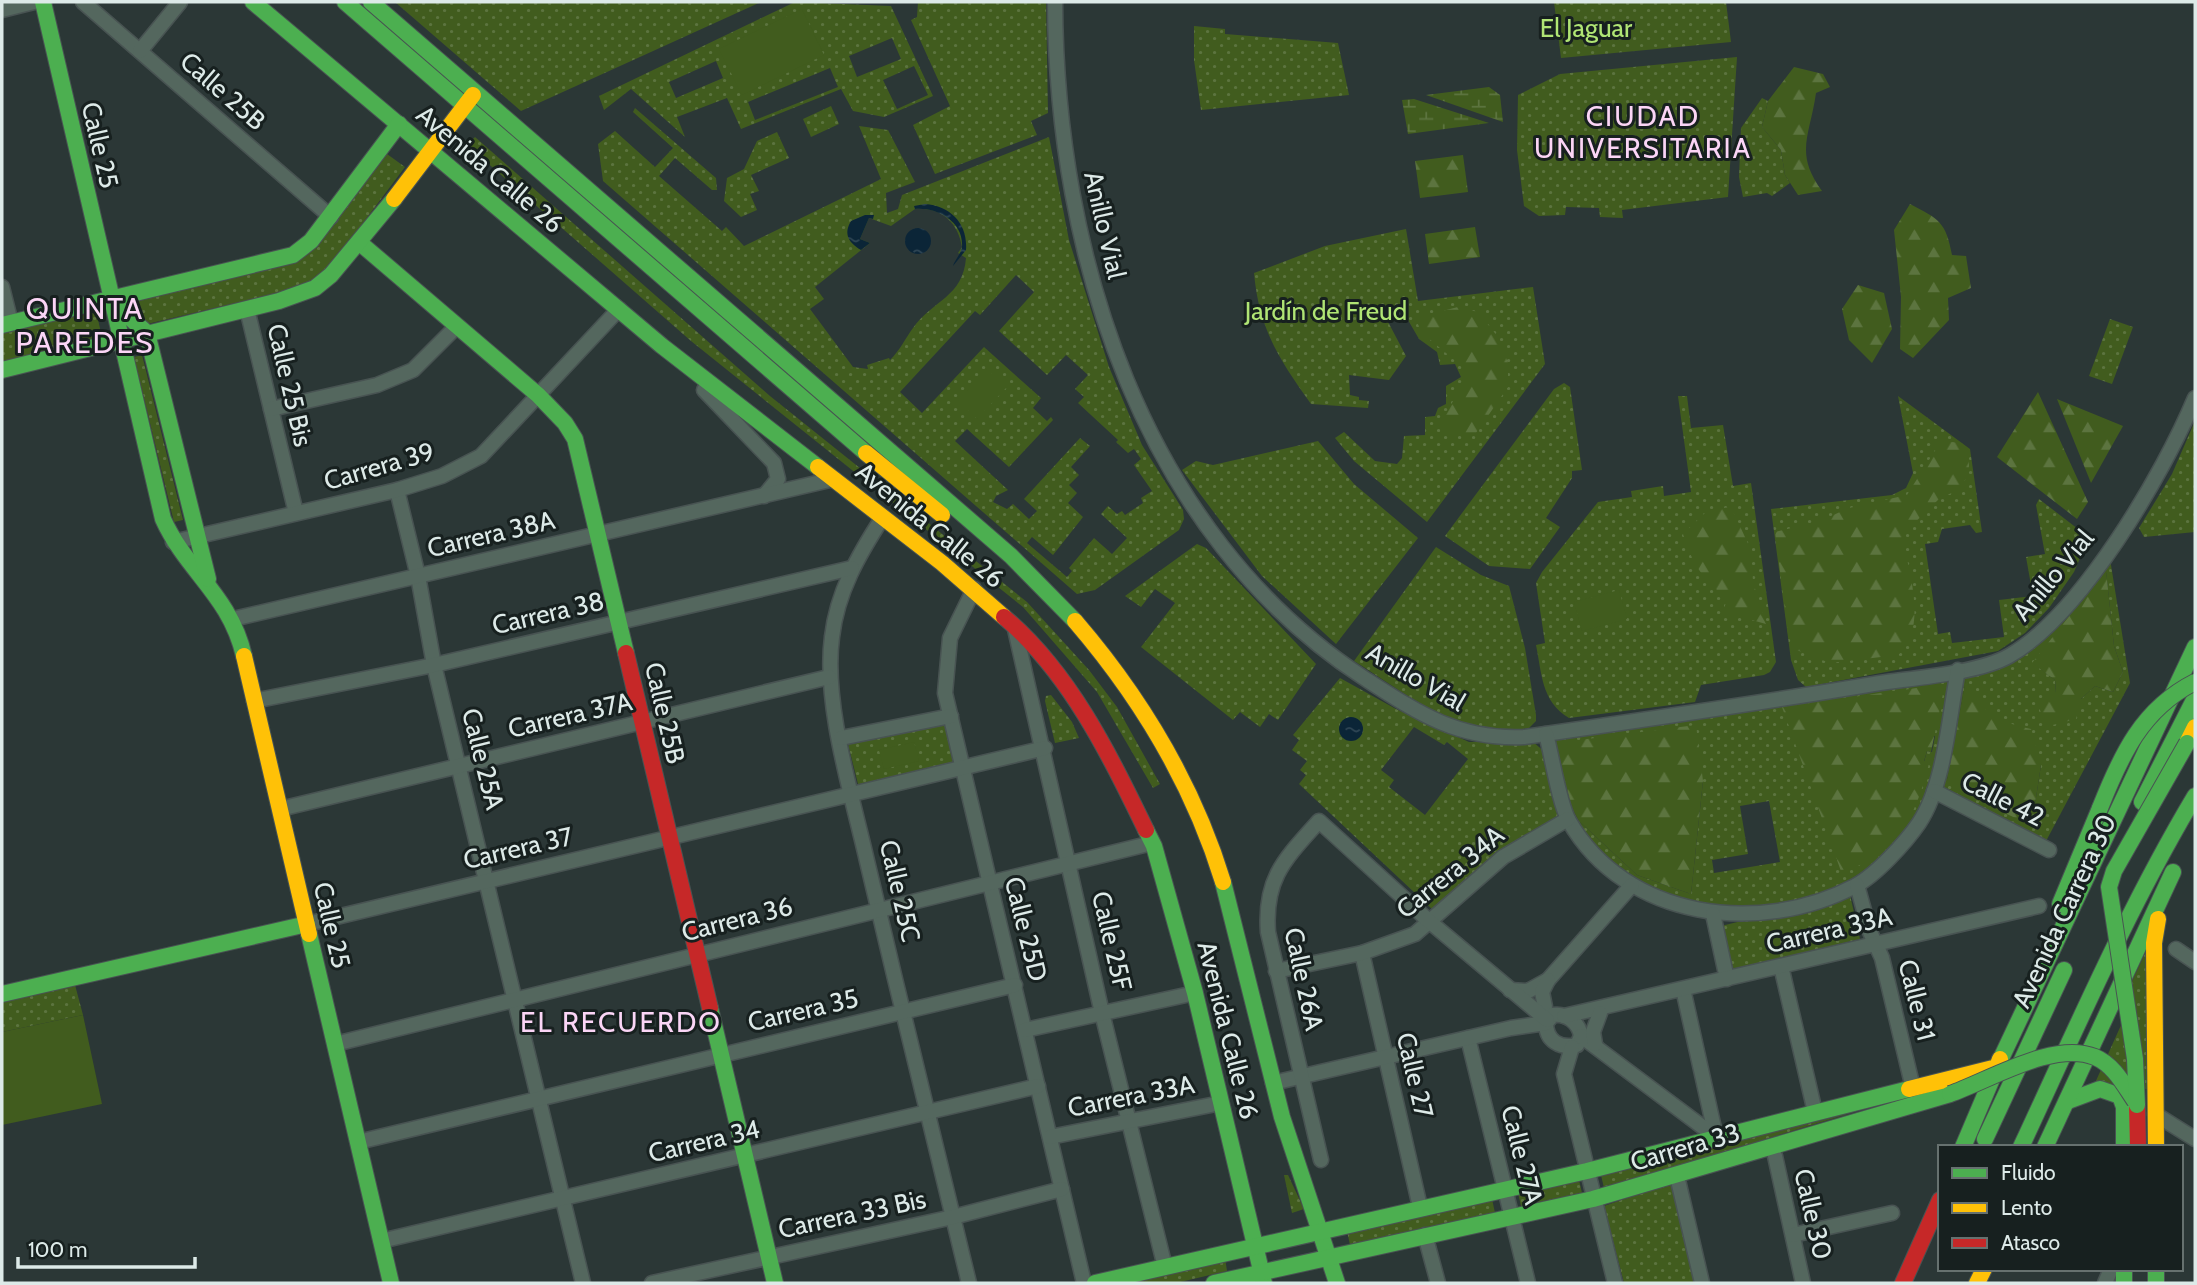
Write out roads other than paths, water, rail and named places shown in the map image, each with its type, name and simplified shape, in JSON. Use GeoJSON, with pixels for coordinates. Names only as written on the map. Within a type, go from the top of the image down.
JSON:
{"type":"FeatureCollection","features":[{"type":"Feature","properties":{"kind":"main road","name":"Calle 25"},"geometry":{"type":"LineString","coordinates":[[43,2],[110,300],[163,519],[173,542],[210,584],[233,619],[391,1283]]}},
{"type":"Feature","properties":{"kind":"main road","name":"Avenida Calle 26"},"geometry":{"type":"LineString","coordinates":[[345,2],[805,403],[1079,625]]}},
{"type":"Feature","properties":{"kind":"main road","name":"Avenida Calle 26"},"geometry":{"type":"LineString","coordinates":[[371,2],[1011,556],[1079,625],[1135,695],[1194,800],[1220,874],[1298,1171],[1322,1230],[1337,1283]]}},
{"type":"Feature","properties":{"kind":"main road","name":"Avenida Calle 26"},"geometry":{"type":"LineString","coordinates":[[258,5],[663,346],[974,589],[1014,625],[1072,692],[1110,755],[1152,843],[1195,993],[1263,1278]]}},
{"type":"Feature","properties":{"kind":"main road"},"geometry":{"type":"LineString","coordinates":[[2,370],[247,309],[314,288],[331,275],[360,243],[475,91]]}},
{"type":"Feature","properties":{"kind":"main road"},"geometry":{"type":"LineString","coordinates":[[6,324],[293,255],[311,242],[399,124]]}},
{"type":"Feature","properties":{"kind":"main road","name":"Calle 25B"},"geometry":{"type":"LineString","coordinates":[[360,243],[538,395],[565,423],[575,439],[775,1283]]}},
{"type":"Feature","properties":{"kind":"main road"},"geometry":{"type":"LineString","coordinates":[[110,300],[147,333]]}},
{"type":"Feature","properties":{"kind":"main road","name":"Calle 25"},"geometry":{"type":"LineString","coordinates":[[147,333],[210,584]]}},
{"type":"Feature","properties":{"kind":"main road","name":"Avenida Carrera 30"},"geometry":{"type":"LineString","coordinates":[[1997,1067],[2195,647]]}},
{"type":"Feature","properties":{"kind":"main road","name":"Avenida Carrera 30"},"geometry":{"type":"LineString","coordinates":[[1965,1145],[2036,961],[2123,753],[2143,720],[2166,698],[2195,682]]}},
{"type":"Feature","properties":{"kind":"main road","name":"Avenida Carrera 30"},"geometry":{"type":"LineString","coordinates":[[2095,900],[2195,698]]}},
{"type":"Feature","properties":{"kind":"main road"},"geometry":{"type":"LineString","coordinates":[[2133,1145],[2137,1105],[2135,1059],[2109,887],[2114,871],[2195,727]]}},
{"type":"Feature","properties":{"kind":"main road"},"geometry":{"type":"LineString","coordinates":[[2022,1145],[2087,1005],[2170,838],[2195,796]]}},
{"type":"Feature","properties":{"kind":"main road"},"geometry":{"type":"LineString","coordinates":[[2046,1145],[2195,821]]}},
{"type":"Feature","properties":{"kind":"main road"},"geometry":{"type":"LineString","coordinates":[[2156,1145],[2154,943],[2163,894]]}},
{"type":"Feature","properties":{"kind":"main road","name":"Carrera 37"},"geometry":{"type":"LineString","coordinates":[[2,995],[307,924]]}},
{"type":"Feature","properties":{"kind":"main road","name":"Avenida Carrera 30"},"geometry":{"type":"LineString","coordinates":[[1982,1145],[2073,949]]}},
{"type":"Feature","properties":{"kind":"main road","name":"Carrera 33"},"geometry":{"type":"LineString","coordinates":[[1214,1283],[1263,1278],[1331,1256],[1593,1199],[1984,1084],[2047,1055],[2077,1050],[2098,1058],[2116,1071],[2137,1105]]}},
{"type":"Feature","properties":{"kind":"main road","name":"Carrera 33"},"geometry":{"type":"LineString","coordinates":[[1096,1283],[1587,1171],[1997,1067]]}},
{"type":"Feature","properties":{"kind":"main road"},"geometry":{"type":"LineString","coordinates":[[2068,1101],[2100,1088],[2120,1096],[2133,1145]]}},
{"type":"Feature","properties":{"kind":"main road"},"geometry":{"type":"LineString","coordinates":[[1904,1283],[1938,1205]]}},
{"type":"Feature","properties":{"kind":"main road"},"geometry":{"type":"LineString","coordinates":[[1904,1283],[1938,1232]]}},
{"type":"Feature","properties":{"kind":"street"},"geometry":{"type":"LineString","coordinates":[[2,10],[34,2]]}},
{"type":"Feature","properties":{"kind":"street","name":"Calle 25B"},"geometry":{"type":"LineString","coordinates":[[83,2],[331,216]]}},
{"type":"Feature","properties":{"kind":"street"},"geometry":{"type":"LineString","coordinates":[[140,51],[180,2]]}},
{"type":"Feature","properties":{"kind":"street","name":"Anillo Vial"},"geometry":{"type":"LineString","coordinates":[[1055,2],[1060,122],[1067,170],[1098,307],[1147,426],[1177,481],[1205,521],[1260,588],[1301,629],[1354,671],[1419,712],[1460,731],[1487,737],[1546,733],[1990,664],[2019,650],[2058,613],[2090,575],[2145,498],[2175,448],[2195,398]]}},
{"type":"Feature","properties":{"kind":"street"},"geometry":{"type":"LineString","coordinates":[[2,287],[6,324]]}},
{"type":"Feature","properties":{"kind":"street","name":"Calle 25 Bis"},"geometry":{"type":"LineString","coordinates":[[247,309],[296,513]]}},
{"type":"Feature","properties":{"kind":"street","name":"Carrera 39"},"geometry":{"type":"LineString","coordinates":[[173,542],[397,490],[442,476],[481,456],[619,309]]}},
{"type":"Feature","properties":{"kind":"street"},"geometry":{"type":"LineString","coordinates":[[271,409],[377,386],[413,370],[457,326]]}},
{"type":"Feature","properties":{"kind":"street"},"geometry":{"type":"LineString","coordinates":[[663,346],[774,463],[778,479],[761,498]]}},
{"type":"Feature","properties":{"kind":"street","name":"Carrera 38A"},"geometry":{"type":"LineString","coordinates":[[233,619],[835,479]]}},
{"type":"Feature","properties":{"kind":"street","name":"Calle 25A"},"geometry":{"type":"LineString","coordinates":[[397,490],[418,576],[434,666],[583,1283]]}},
{"type":"Feature","properties":{"kind":"street","name":"Calle 25C"},"geometry":{"type":"LineString","coordinates":[[883,516],[852,568],[836,613],[829,677],[878,909],[970,1283]]}},
{"type":"Feature","properties":{"kind":"street","name":"Carrera 38"},"geometry":{"type":"LineString","coordinates":[[254,701],[434,666],[852,568]]}},
{"type":"Feature","properties":{"kind":"street","name":"Calle 25D"},"geometry":{"type":"LineString","coordinates":[[974,589],[950,638],[945,693],[1084,1283]]}},
{"type":"Feature","properties":{"kind":"street","name":"Calle 25F"},"geometry":{"type":"LineString","coordinates":[[1014,625],[1045,748],[1102,1013],[1166,1266]]}},
{"type":"Feature","properties":{"kind":"street"},"geometry":{"type":"LineString","coordinates":[[1546,733],[1568,819],[1601,860],[1632,885],[1671,902],[1713,914],[1785,909],[1857,885],[1901,846],[1919,822],[1935,787],[1958,670]]}},
{"type":"Feature","properties":{"kind":"street","name":"Carrera 37A"},"geometry":{"type":"LineString","coordinates":[[280,809],[829,677]]}},
{"type":"Feature","properties":{"kind":"street"},"geometry":{"type":"LineString","coordinates":[[841,738],[951,716]]}},
{"type":"Feature","properties":{"kind":"street","name":"Carrera 37"},"geometry":{"type":"LineString","coordinates":[[307,924],[1045,748]]}},
{"type":"Feature","properties":{"kind":"street","name":"Calle 42"},"geometry":{"type":"LineString","coordinates":[[1935,787],[2049,850]]}},
{"type":"Feature","properties":{"kind":"street","name":"Carrera 34A"},"geometry":{"type":"LineString","coordinates":[[1276,971],[1398,943],[1430,922],[1503,857],[1568,819]]}},
{"type":"Feature","properties":{"kind":"street","name":"Calle 26A"},"geometry":{"type":"LineString","coordinates":[[1321,1160],[1268,932],[1266,908],[1275,873],[1319,821],[1430,922]]}},
{"type":"Feature","properties":{"kind":"street","name":"Carrera 36"},"geometry":{"type":"LineString","coordinates":[[335,1044],[1152,843]]}},
{"type":"Feature","properties":{"kind":"street"},"geometry":{"type":"LineString","coordinates":[[1578,1038],[1554,1042],[1546,1030],[1552,1016],[1542,992],[1548,980],[1632,885]]}},
{"type":"Feature","properties":{"kind":"street","name":"Calle 31"},"geometry":{"type":"LineString","coordinates":[[1857,885],[1882,958],[1913,1088]]}},
{"type":"Feature","properties":{"kind":"street","name":"Carrera 33A"},"geometry":{"type":"LineString","coordinates":[[1273,1083],[1552,1016],[1683,989],[2039,906]]}},
{"type":"Feature","properties":{"kind":"street"},"geometry":{"type":"LineString","coordinates":[[1713,914],[1727,979]]}},
{"type":"Feature","properties":{"kind":"street"},"geometry":{"type":"LineString","coordinates":[[1430,922],[1509,989],[1552,1016],[1578,1038],[1595,1044],[1716,1137]]}},
{"type":"Feature","properties":{"kind":"street"},"geometry":{"type":"LineString","coordinates":[[2175,949],[2195,962]]}},
{"type":"Feature","properties":{"kind":"street","name":"Calle 27"},"geometry":{"type":"LineString","coordinates":[[1362,953],[1420,1207]]}},
{"type":"Feature","properties":{"kind":"street"},"geometry":{"type":"LineString","coordinates":[[1781,966],[1815,1112]]}},
{"type":"Feature","properties":{"kind":"street"},"geometry":{"type":"LineString","coordinates":[[1509,989],[1528,991],[1548,980]]}},
{"type":"Feature","properties":{"kind":"street","name":"Carrera 35"},"geometry":{"type":"LineString","coordinates":[[358,1142],[1015,985]]}},
{"type":"Feature","properties":{"kind":"street"},"geometry":{"type":"LineString","coordinates":[[1509,989],[1521,1008],[1511,1028]]}},
{"type":"Feature","properties":{"kind":"street"},"geometry":{"type":"LineString","coordinates":[[1683,989],[1716,1137]]}},
{"type":"Feature","properties":{"kind":"street"},"geometry":{"type":"LineString","coordinates":[[1025,1030],[1195,993]]}},
{"type":"Feature","properties":{"kind":"street","name":"Carrera 33A"},"geometry":{"type":"LineString","coordinates":[[1578,1038],[1587,1021],[1631,1000]]}},
{"type":"Feature","properties":{"kind":"street"},"geometry":{"type":"LineString","coordinates":[[1595,1044],[1593,1032],[1600,1013]]}},
{"type":"Feature","properties":{"kind":"street","name":"Calle 27A"},"geometry":{"type":"LineString","coordinates":[[1468,1038],[1528,1283]]}},
{"type":"Feature","properties":{"kind":"street"},"geometry":{"type":"LineString","coordinates":[[1578,1038],[1564,1073],[1615,1283]]}},
{"type":"Feature","properties":{"kind":"street","name":"Carrera 34"},"geometry":{"type":"LineString","coordinates":[[381,1241],[1038,1086]]}},
{"type":"Feature","properties":{"kind":"street","name":"Carrera 33A"},"geometry":{"type":"LineString","coordinates":[[1050,1137],[1221,1103]]}},
{"type":"Feature","properties":{"kind":"street"},"geometry":{"type":"LineString","coordinates":[[2155,1114],[2195,1139]]}},
{"type":"Feature","properties":{"kind":"street","name":"Calle 30"},"geometry":{"type":"LineString","coordinates":[[1775,1156],[1803,1283]]}},
{"type":"Feature","properties":{"kind":"street"},"geometry":{"type":"LineString","coordinates":[[1677,1176],[1702,1283]]}},
{"type":"Feature","properties":{"kind":"street","name":"Carrera 33 Bis"},"geometry":{"type":"LineString","coordinates":[[652,1283],[953,1217],[1062,1189]]}},
{"type":"Feature","properties":{"kind":"street"},"geometry":{"type":"LineString","coordinates":[[1793,1234],[1892,1213]]}},
{"type":"Feature","properties":{"kind":"street"},"geometry":{"type":"LineString","coordinates":[[1426,1236],[1438,1283]]}},
{"type":"Feature","properties":{"kind":"water"},"geometry":{"type":"Polygon","coordinates":[[[925,204],[943,208],[961,225],[966,250],[953,266],[962,247],[958,230],[954,223],[940,213],[915,209],[914,206],[925,204]]]}},
{"type":"Feature","properties":{"kind":"water"},"geometry":{"type":"Polygon","coordinates":[[[865,215],[874,215],[873,219],[869,218],[860,239],[870,243],[861,250],[850,241],[847,234],[851,221],[865,215]]]}},
{"type":"Feature","properties":{"kind":"water"},"geometry":{"type":"Polygon","coordinates":[[[918,228],[927,232],[931,241],[927,250],[918,254],[909,250],[905,241],[909,232],[918,228]]]}},
{"type":"Feature","properties":{"kind":"water"},"geometry":{"type":"Polygon","coordinates":[[[1351,717],[1359,721],[1363,729],[1359,737],[1351,741],[1343,737],[1339,729],[1343,721],[1351,717]]]}},
{"type":"Feature","properties":{"kind":"district","name":"CIUDAD UNIVERSITARIA"},"geometry":{"type":"Point","coordinates":[1643,132]}},
{"type":"Feature","properties":{"kind":"district","name":"QUINTA PAREDES"},"geometry":{"type":"Point","coordinates":[85,325]}},
{"type":"Feature","properties":{"kind":"district","name":"EL RECUERDO"},"geometry":{"type":"Point","coordinates":[621,1022]}},
{"type":"Feature","properties":{"kind":"park label","name":"El Jaguar"},"geometry":{"type":"Point","coordinates":[1586,28]}},
{"type":"Feature","properties":{"kind":"park label","name":"Jardín de Freud"},"geometry":{"type":"Point","coordinates":[1326,311]}}]}
